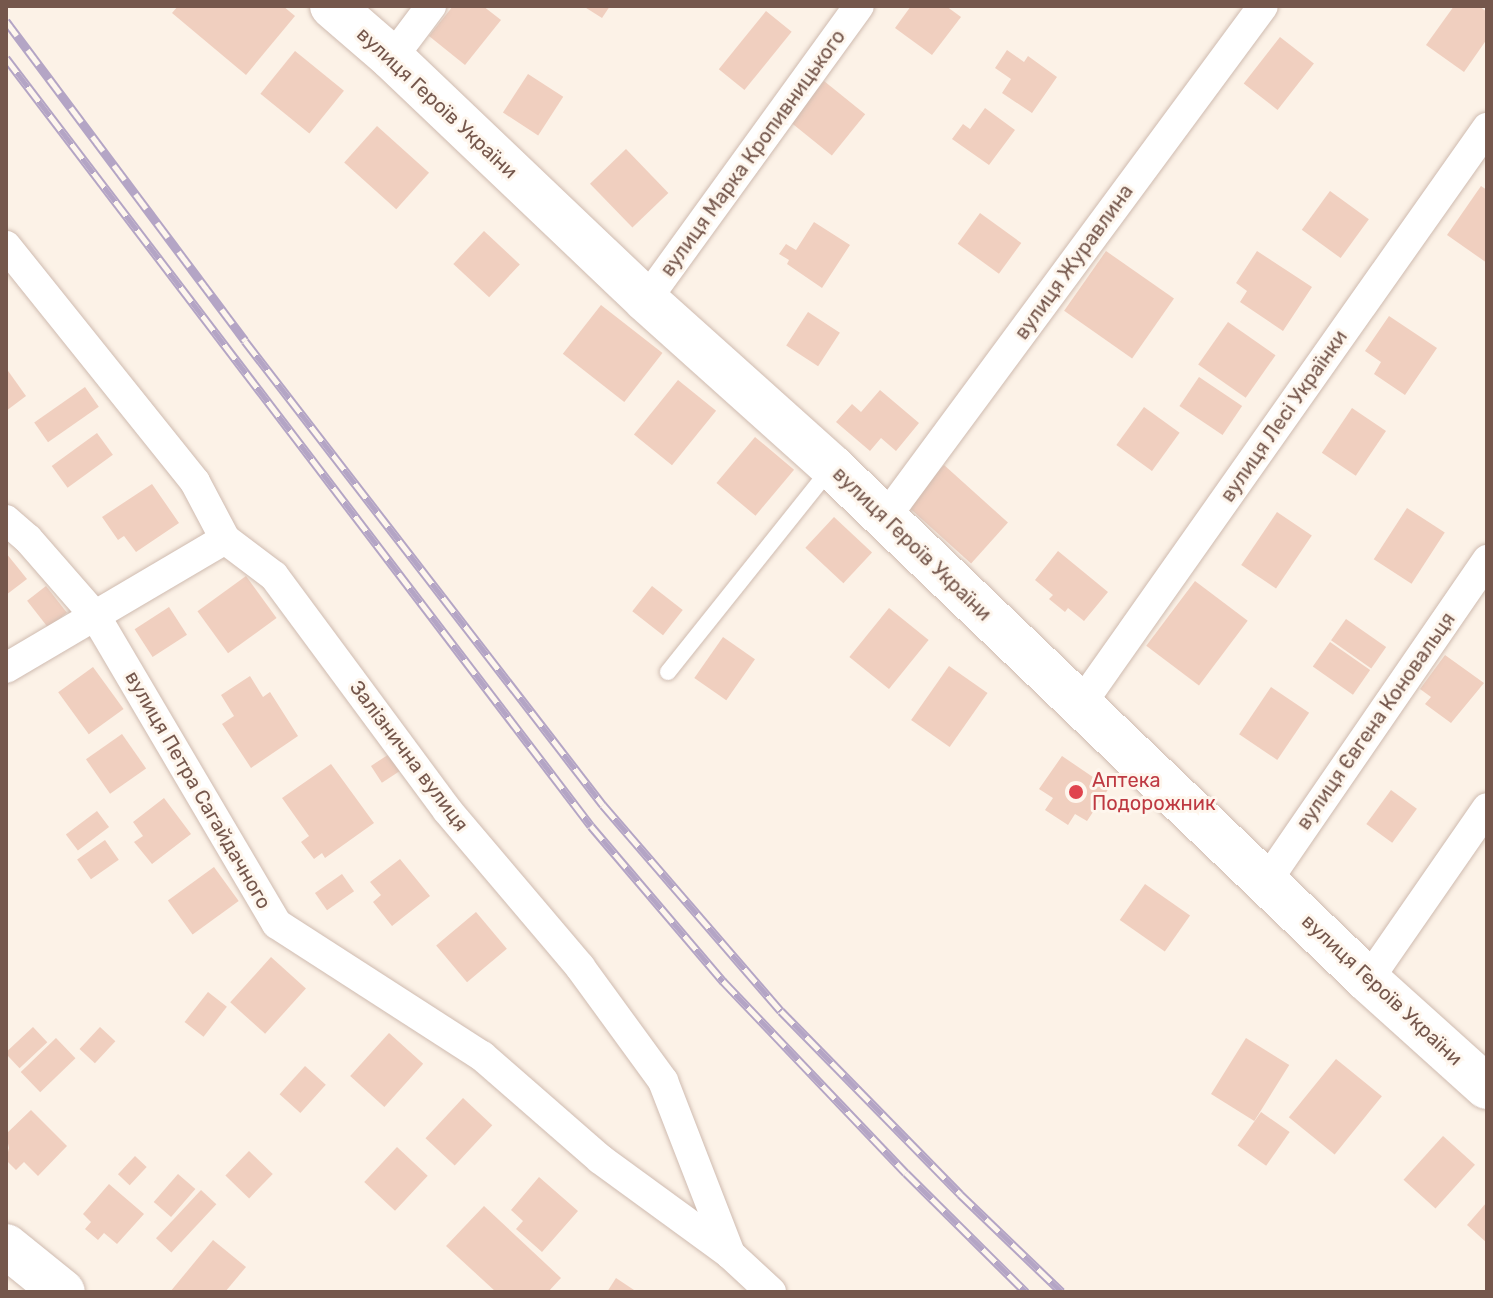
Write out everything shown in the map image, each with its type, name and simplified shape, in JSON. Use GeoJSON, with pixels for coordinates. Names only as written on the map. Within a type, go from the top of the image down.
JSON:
{"type":"FeatureCollection","features":[{"type":"Feature","properties":{"kind":"street","name":"вулиця Героїв України"},"geometry":{"type":"LineString","coordinates":[[332,6],[392,58],[646,300],[832,467],[1368,980],[1487,1087]]}},
{"type":"Feature","properties":{"kind":"street"},"geometry":{"type":"LineString","coordinates":[[392,58],[431,6]]}},
{"type":"Feature","properties":{"kind":"street","name":"вулиця Марка Кропивницького"},"geometry":{"type":"LineString","coordinates":[[646,300],[859,6]]}},
{"type":"Feature","properties":{"kind":"street","name":"вулиця Журавлина"},"geometry":{"type":"LineString","coordinates":[[885,518],[1263,6]]}},
{"type":"Feature","properties":{"kind":"street","name":"вулиця Лесі Українки"},"geometry":{"type":"LineString","coordinates":[[1081,704],[1487,128]]}},
{"type":"Feature","properties":{"kind":"street","name":"Залізнична вулиця"},"geometry":{"type":"LineString","coordinates":[[6,246],[195,482],[225,539],[274,576],[447,810],[580,967],[663,1081],[730,1254],[771,1292]]}},
{"type":"Feature","properties":{"kind":"street","name":"вулиця Петра Сагайдачного"},"geometry":{"type":"LineString","coordinates":[[6,520],[28,539],[96,617],[277,924],[482,1056],[600,1159],[730,1254]]}},
{"type":"Feature","properties":{"kind":"street"},"geometry":{"type":"LineString","coordinates":[[6,668],[225,539]]}},
{"type":"Feature","properties":{"kind":"street","name":"вулиця Євгена Коновальця"},"geometry":{"type":"LineString","coordinates":[[1266,882],[1487,560]]}},
{"type":"Feature","properties":{"kind":"street"},"geometry":{"type":"LineString","coordinates":[[1368,980],[1487,808]]}},
{"type":"Feature","properties":{"kind":"street"},"geometry":{"type":"LineString","coordinates":[[6,1246],[63,1292]]}},
{"type":"Feature","properties":{"kind":"lane"},"geometry":{"type":"LineString","coordinates":[[668,672],[832,467]]}},
{"type":"Feature","properties":{"kind":"building"},"geometry":{"type":"Polygon","coordinates":[[[178,6],[283,6],[295,16],[246,75],[172,13],[178,6]]]}},
{"type":"Feature","properties":{"kind":"building"},"geometry":{"type":"Polygon","coordinates":[[[453,6],[483,6],[501,20],[465,65],[429,36],[453,6]]]}},
{"type":"Feature","properties":{"kind":"building"},"geometry":{"type":"Polygon","coordinates":[[[583,6],[610,6],[602,18],[583,6]]]}},
{"type":"Feature","properties":{"kind":"building"},"geometry":{"type":"Polygon","coordinates":[[[911,6],[946,6],[961,17],[932,55],[895,28],[911,6]]]}},
{"type":"Feature","properties":{"kind":"building"},"geometry":{"type":"Polygon","coordinates":[[[1454,6],[1479,6],[1487,12],[1487,39],[1464,72],[1426,45],[1454,6]]]}},
{"type":"Feature","properties":{"kind":"building"},"geometry":{"type":"Polygon","coordinates":[[[766,11],[792,32],[744,90],[719,69],[766,11]]]}},
{"type":"Feature","properties":{"kind":"building"},"geometry":{"type":"Polygon","coordinates":[[[1280,37],[1314,63],[1278,110],[1244,83],[1280,37]]]}},
{"type":"Feature","properties":{"kind":"building"},"geometry":{"type":"Polygon","coordinates":[[[1007,50],[1024,62],[1028,56],[1057,77],[1032,113],[1002,93],[1011,79],[995,68],[1007,50]]]}},
{"type":"Feature","properties":{"kind":"building"},"geometry":{"type":"Polygon","coordinates":[[[295,51],[344,91],[309,133],[260,94],[295,51]]]}},
{"type":"Feature","properties":{"kind":"building"},"geometry":{"type":"Polygon","coordinates":[[[528,74],[563,97],[538,135],[503,113],[528,74]]]}},
{"type":"Feature","properties":{"kind":"building"},"geometry":{"type":"Polygon","coordinates":[[[824,81],[865,114],[832,156],[791,122],[824,81]]]}},
{"type":"Feature","properties":{"kind":"building"},"geometry":{"type":"Polygon","coordinates":[[[985,108],[1015,130],[989,165],[952,139],[963,124],[970,129],[985,108]]]}},
{"type":"Feature","properties":{"kind":"building"},"geometry":{"type":"Polygon","coordinates":[[[377,126],[429,173],[396,209],[344,162],[377,126]]]}},
{"type":"Feature","properties":{"kind":"building"},"geometry":{"type":"Polygon","coordinates":[[[626,149],[668,193],[632,228],[590,184],[626,149]]]}},
{"type":"Feature","properties":{"kind":"building"},"geometry":{"type":"Polygon","coordinates":[[[1481,186],[1487,190],[1487,263],[1447,235],[1481,186]]]}},
{"type":"Feature","properties":{"kind":"building"},"geometry":{"type":"Polygon","coordinates":[[[1330,191],[1369,219],[1341,258],[1302,230],[1330,191]]]}},
{"type":"Feature","properties":{"kind":"building"},"geometry":{"type":"Polygon","coordinates":[[[980,213],[1021,243],[999,274],[958,244],[980,213]]]}},
{"type":"Feature","properties":{"kind":"building"},"geometry":{"type":"Polygon","coordinates":[[[814,222],[850,245],[822,288],[787,264],[789,260],[779,254],[786,244],[796,250],[814,222]]]}},
{"type":"Feature","properties":{"kind":"building"},"geometry":{"type":"Polygon","coordinates":[[[484,231],[520,264],[489,297],[453,264],[484,231]]]}},
{"type":"Feature","properties":{"kind":"building"},"geometry":{"type":"Polygon","coordinates":[[[1106,251],[1174,299],[1132,358],[1064,311],[1106,251]]]}},
{"type":"Feature","properties":{"kind":"building"},"geometry":{"type":"Polygon","coordinates":[[[1257,251],[1312,287],[1283,331],[1240,302],[1247,291],[1236,283],[1257,251]]]}},
{"type":"Feature","properties":{"kind":"building"},"geometry":{"type":"Polygon","coordinates":[[[601,305],[662,353],[624,402],[563,354],[601,305]]]}},
{"type":"Feature","properties":{"kind":"building"},"geometry":{"type":"Polygon","coordinates":[[[808,312],[840,333],[818,366],[786,346],[808,312]]]}},
{"type":"Feature","properties":{"kind":"building"},"geometry":{"type":"Polygon","coordinates":[[[1389,316],[1437,348],[1405,395],[1374,374],[1381,362],[1365,351],[1389,316]]]}},
{"type":"Feature","properties":{"kind":"building"},"geometry":{"type":"Polygon","coordinates":[[[1228,322],[1276,355],[1246,398],[1198,365],[1228,322]]]}},
{"type":"Feature","properties":{"kind":"building"},"geometry":{"type":"Polygon","coordinates":[[[6,368],[26,396],[6,411],[6,368]]]}},
{"type":"Feature","properties":{"kind":"building"},"geometry":{"type":"Polygon","coordinates":[[[1199,377],[1242,406],[1223,435],[1179,406],[1199,377]]]}},
{"type":"Feature","properties":{"kind":"building"},"geometry":{"type":"Polygon","coordinates":[[[678,380],[716,411],[672,465],[634,434],[678,380]]]}},
{"type":"Feature","properties":{"kind":"building"},"geometry":{"type":"Polygon","coordinates":[[[85,387],[99,407],[48,442],[34,423],[85,387]]]}},
{"type":"Feature","properties":{"kind":"building"},"geometry":{"type":"Polygon","coordinates":[[[880,390],[919,423],[896,451],[881,438],[870,451],[836,422],[852,404],[861,412],[880,390]]]}},
{"type":"Feature","properties":{"kind":"building"},"geometry":{"type":"Polygon","coordinates":[[[1144,407],[1180,433],[1152,471],[1116,445],[1144,407]]]}},
{"type":"Feature","properties":{"kind":"building"},"geometry":{"type":"Polygon","coordinates":[[[1352,408],[1386,431],[1356,476],[1322,453],[1352,408]]]}},
{"type":"Feature","properties":{"kind":"building"},"geometry":{"type":"Polygon","coordinates":[[[97,433],[113,455],[68,488],[52,466],[97,433]]]}},
{"type":"Feature","properties":{"kind":"building"},"geometry":{"type":"Polygon","coordinates":[[[755,437],[794,470],[756,516],[716,483],[755,437]]]}},
{"type":"Feature","properties":{"kind":"building"},"geometry":{"type":"Polygon","coordinates":[[[944,465],[1008,523],[971,563],[907,506],[944,465]]]}},
{"type":"Feature","properties":{"kind":"building"},"geometry":{"type":"Polygon","coordinates":[[[152,484],[179,523],[136,552],[124,536],[118,540],[102,517],[152,484]]]}},
{"type":"Feature","properties":{"kind":"building"},"geometry":{"type":"Polygon","coordinates":[[[1407,508],[1445,533],[1412,584],[1374,559],[1407,508]]]}},
{"type":"Feature","properties":{"kind":"building"},"geometry":{"type":"Polygon","coordinates":[[[1277,512],[1312,535],[1276,589],[1241,565],[1277,512]]]}},
{"type":"Feature","properties":{"kind":"building"},"geometry":{"type":"Polygon","coordinates":[[[834,517],[872,552],[843,583],[805,548],[834,517]]]}},
{"type":"Feature","properties":{"kind":"building"},"geometry":{"type":"Polygon","coordinates":[[[1058,551],[1108,592],[1084,621],[1068,608],[1065,612],[1049,599],[1053,595],[1035,580],[1058,551]]]}},
{"type":"Feature","properties":{"kind":"building"},"geometry":{"type":"Polygon","coordinates":[[[6,553],[27,579],[6,595],[6,553]]]}},
{"type":"Feature","properties":{"kind":"building"},"geometry":{"type":"Polygon","coordinates":[[[246,576],[277,618],[228,653],[197,611],[246,576]]]}},
{"type":"Feature","properties":{"kind":"building"},"geometry":{"type":"Polygon","coordinates":[[[1195,581],[1248,621],[1199,685],[1146,646],[1195,581]]]}},
{"type":"Feature","properties":{"kind":"building"},"geometry":{"type":"Polygon","coordinates":[[[46,586],[67,613],[48,628],[27,601],[46,586]]]}},
{"type":"Feature","properties":{"kind":"building"},"geometry":{"type":"Polygon","coordinates":[[[652,586],[683,610],[663,635],[632,611],[652,586]]]}},
{"type":"Feature","properties":{"kind":"building"},"geometry":{"type":"Polygon","coordinates":[[[169,607],[187,635],[153,657],[135,629],[169,607]]]}},
{"type":"Feature","properties":{"kind":"building"},"geometry":{"type":"Polygon","coordinates":[[[889,608],[929,640],[889,689],[849,657],[889,608]]]}},
{"type":"Feature","properties":{"kind":"building"},"geometry":{"type":"Polygon","coordinates":[[[1346,619],[1386,647],[1371,668],[1331,640],[1346,619]]]}},
{"type":"Feature","properties":{"kind":"building"},"geometry":{"type":"Polygon","coordinates":[[[723,637],[755,659],[726,700],[694,678],[723,637]]]}},
{"type":"Feature","properties":{"kind":"building"},"geometry":{"type":"Polygon","coordinates":[[[1330,642],[1370,670],[1353,695],[1313,667],[1330,642]]]}},
{"type":"Feature","properties":{"kind":"building"},"geometry":{"type":"Polygon","coordinates":[[[1445,655],[1484,683],[1451,723],[1425,704],[1431,697],[1420,689],[1445,655]]]}},
{"type":"Feature","properties":{"kind":"building"},"geometry":{"type":"Polygon","coordinates":[[[949,666],[988,693],[950,747],[911,720],[949,666]]]}},
{"type":"Feature","properties":{"kind":"building"},"geometry":{"type":"Polygon","coordinates":[[[93,667],[124,709],[89,734],[58,692],[93,667]]]}},
{"type":"Feature","properties":{"kind":"building"},"geometry":{"type":"Polygon","coordinates":[[[250,676],[263,697],[270,692],[298,736],[251,768],[222,724],[234,716],[221,695],[250,676]]]}},
{"type":"Feature","properties":{"kind":"building"},"geometry":{"type":"Polygon","coordinates":[[[1271,687],[1309,713],[1277,760],[1239,734],[1271,687]]]}},
{"type":"Feature","properties":{"kind":"building"},"geometry":{"type":"Polygon","coordinates":[[[122,734],[146,768],[110,794],[86,759],[122,734]]]}},
{"type":"Feature","properties":{"kind":"building"},"geometry":{"type":"Polygon","coordinates":[[[397,749],[408,766],[382,783],[371,766],[397,749]]]}},
{"type":"Feature","properties":{"kind":"building"},"geometry":{"type":"Polygon","coordinates":[[[1062,756],[1109,788],[1087,821],[1075,814],[1068,825],[1045,810],[1053,798],[1039,789],[1062,756]]]}},
{"type":"Feature","properties":{"kind":"building"},"geometry":{"type":"Polygon","coordinates":[[[331,764],[374,823],[325,858],[322,853],[314,859],[301,842],[309,836],[282,798],[331,764]]]}},
{"type":"Feature","properties":{"kind":"building"},"geometry":{"type":"Polygon","coordinates":[[[1391,790],[1417,809],[1392,843],[1366,824],[1391,790]]]}},
{"type":"Feature","properties":{"kind":"building"},"geometry":{"type":"Polygon","coordinates":[[[164,798],[191,834],[152,864],[134,842],[143,836],[133,822],[164,798]]]}},
{"type":"Feature","properties":{"kind":"building"},"geometry":{"type":"Polygon","coordinates":[[[97,811],[109,827],[78,850],[66,834],[97,811]]]}},
{"type":"Feature","properties":{"kind":"building"},"geometry":{"type":"Polygon","coordinates":[[[105,840],[119,860],[91,879],[77,860],[105,840]]]}},
{"type":"Feature","properties":{"kind":"building"},"geometry":{"type":"Polygon","coordinates":[[[400,859],[430,896],[392,926],[373,902],[381,895],[370,882],[400,859]]]}},
{"type":"Feature","properties":{"kind":"building"},"geometry":{"type":"Polygon","coordinates":[[[214,867],[239,901],[193,934],[168,901],[214,867]]]}},
{"type":"Feature","properties":{"kind":"building"},"geometry":{"type":"Polygon","coordinates":[[[342,874],[354,891],[327,910],[315,893],[342,874]]]}},
{"type":"Feature","properties":{"kind":"building"},"geometry":{"type":"Polygon","coordinates":[[[1145,884],[1190,916],[1165,952],[1120,920],[1145,884]]]}},
{"type":"Feature","properties":{"kind":"building"},"geometry":{"type":"Polygon","coordinates":[[[476,912],[507,949],[467,982],[436,945],[476,912]]]}},
{"type":"Feature","properties":{"kind":"building"},"geometry":{"type":"Polygon","coordinates":[[[271,957],[306,988],[265,1034],[230,1002],[271,957]]]}},
{"type":"Feature","properties":{"kind":"building"},"geometry":{"type":"Polygon","coordinates":[[[208,992],[227,1007],[204,1037],[185,1022],[208,992]]]}},
{"type":"Feature","properties":{"kind":"building"},"geometry":{"type":"Polygon","coordinates":[[[33,1027],[47,1042],[20,1068],[6,1052],[33,1027]]]}},
{"type":"Feature","properties":{"kind":"building"},"geometry":{"type":"Polygon","coordinates":[[[100,1027],[115,1041],[95,1063],[80,1049],[100,1027]]]}},
{"type":"Feature","properties":{"kind":"building"},"geometry":{"type":"Polygon","coordinates":[[[389,1033],[423,1064],[384,1107],[350,1076],[389,1033]]]}},
{"type":"Feature","properties":{"kind":"building"},"geometry":{"type":"Polygon","coordinates":[[[56,1038],[75,1058],[40,1092],[21,1072],[56,1038]]]}},
{"type":"Feature","properties":{"kind":"building"},"geometry":{"type":"Polygon","coordinates":[[[1246,1038],[1289,1065],[1254,1121],[1211,1094],[1246,1038]]]}},
{"type":"Feature","properties":{"kind":"building"},"geometry":{"type":"Polygon","coordinates":[[[1336,1059],[1382,1096],[1335,1154],[1289,1117],[1336,1059]]]}},
{"type":"Feature","properties":{"kind":"building"},"geometry":{"type":"Polygon","coordinates":[[[305,1066],[326,1085],[300,1113],[280,1094],[305,1066]]]}},
{"type":"Feature","properties":{"kind":"building"},"geometry":{"type":"Polygon","coordinates":[[[463,1098],[492,1125],[455,1166],[425,1138],[463,1098]]]}},
{"type":"Feature","properties":{"kind":"building"},"geometry":{"type":"Polygon","coordinates":[[[31,1110],[67,1146],[38,1176],[24,1162],[16,1170],[6,1160],[9,1148],[6,1134],[31,1110]]]}},
{"type":"Feature","properties":{"kind":"building"},"geometry":{"type":"Polygon","coordinates":[[[1261,1112],[1290,1132],[1266,1166],[1237,1146],[1261,1112]]]}},
{"type":"Feature","properties":{"kind":"building"},"geometry":{"type":"Polygon","coordinates":[[[1443,1136],[1475,1165],[1435,1209],[1404,1180],[1443,1136]]]}},
{"type":"Feature","properties":{"kind":"building"},"geometry":{"type":"Polygon","coordinates":[[[397,1147],[428,1176],[395,1211],[364,1182],[397,1147]]]}},
{"type":"Feature","properties":{"kind":"building"},"geometry":{"type":"Polygon","coordinates":[[[249,1151],[273,1174],[249,1198],[225,1175],[249,1151]]]}},
{"type":"Feature","properties":{"kind":"building"},"geometry":{"type":"Polygon","coordinates":[[[135,1156],[147,1167],[130,1185],[118,1174],[135,1156]]]}},
{"type":"Feature","properties":{"kind":"building"},"geometry":{"type":"Polygon","coordinates":[[[178,1174],[195,1189],[171,1217],[154,1202],[178,1174]]]}},
{"type":"Feature","properties":{"kind":"building"},"geometry":{"type":"Polygon","coordinates":[[[539,1177],[578,1211],[542,1252],[516,1229],[523,1221],[511,1210],[539,1177]]]}},
{"type":"Feature","properties":{"kind":"building"},"geometry":{"type":"Polygon","coordinates":[[[109,1184],[144,1214],[117,1244],[104,1233],[98,1240],[85,1229],[91,1222],[83,1214],[109,1184]]]}},
{"type":"Feature","properties":{"kind":"building"},"geometry":{"type":"Polygon","coordinates":[[[201,1190],[216,1204],[171,1253],[156,1238],[201,1190]]]}},
{"type":"Feature","properties":{"kind":"building"},"geometry":{"type":"Polygon","coordinates":[[[1487,1202],[1487,1243],[1467,1225],[1487,1202]]]}},
{"type":"Feature","properties":{"kind":"building"},"geometry":{"type":"Polygon","coordinates":[[[484,1206],[561,1278],[548,1292],[496,1292],[446,1246],[484,1206]]]}},
{"type":"Feature","properties":{"kind":"building"},"geometry":{"type":"Polygon","coordinates":[[[213,1240],[246,1267],[225,1292],[170,1292],[213,1240]]]}},
{"type":"Feature","properties":{"kind":"building"},"geometry":{"type":"Polygon","coordinates":[[[616,1278],[637,1292],[607,1292],[616,1278]]]}},
{"type":"Feature","properties":{"kind":"railway"},"geometry":{"type":"LineString","coordinates":[[6,21],[245,341],[603,805],[781,1011],[960,1194],[1062,1292]]}},
{"type":"Feature","properties":{"kind":"railway"},"geometry":{"type":"LineString","coordinates":[[6,58],[591,826],[723,981],[906,1173],[1026,1292]]}},
{"type":"Feature","properties":{"kind":"place","name":"Аптека Подорожник"},"geometry":{"type":"Point","coordinates":[1076,792]}}]}
